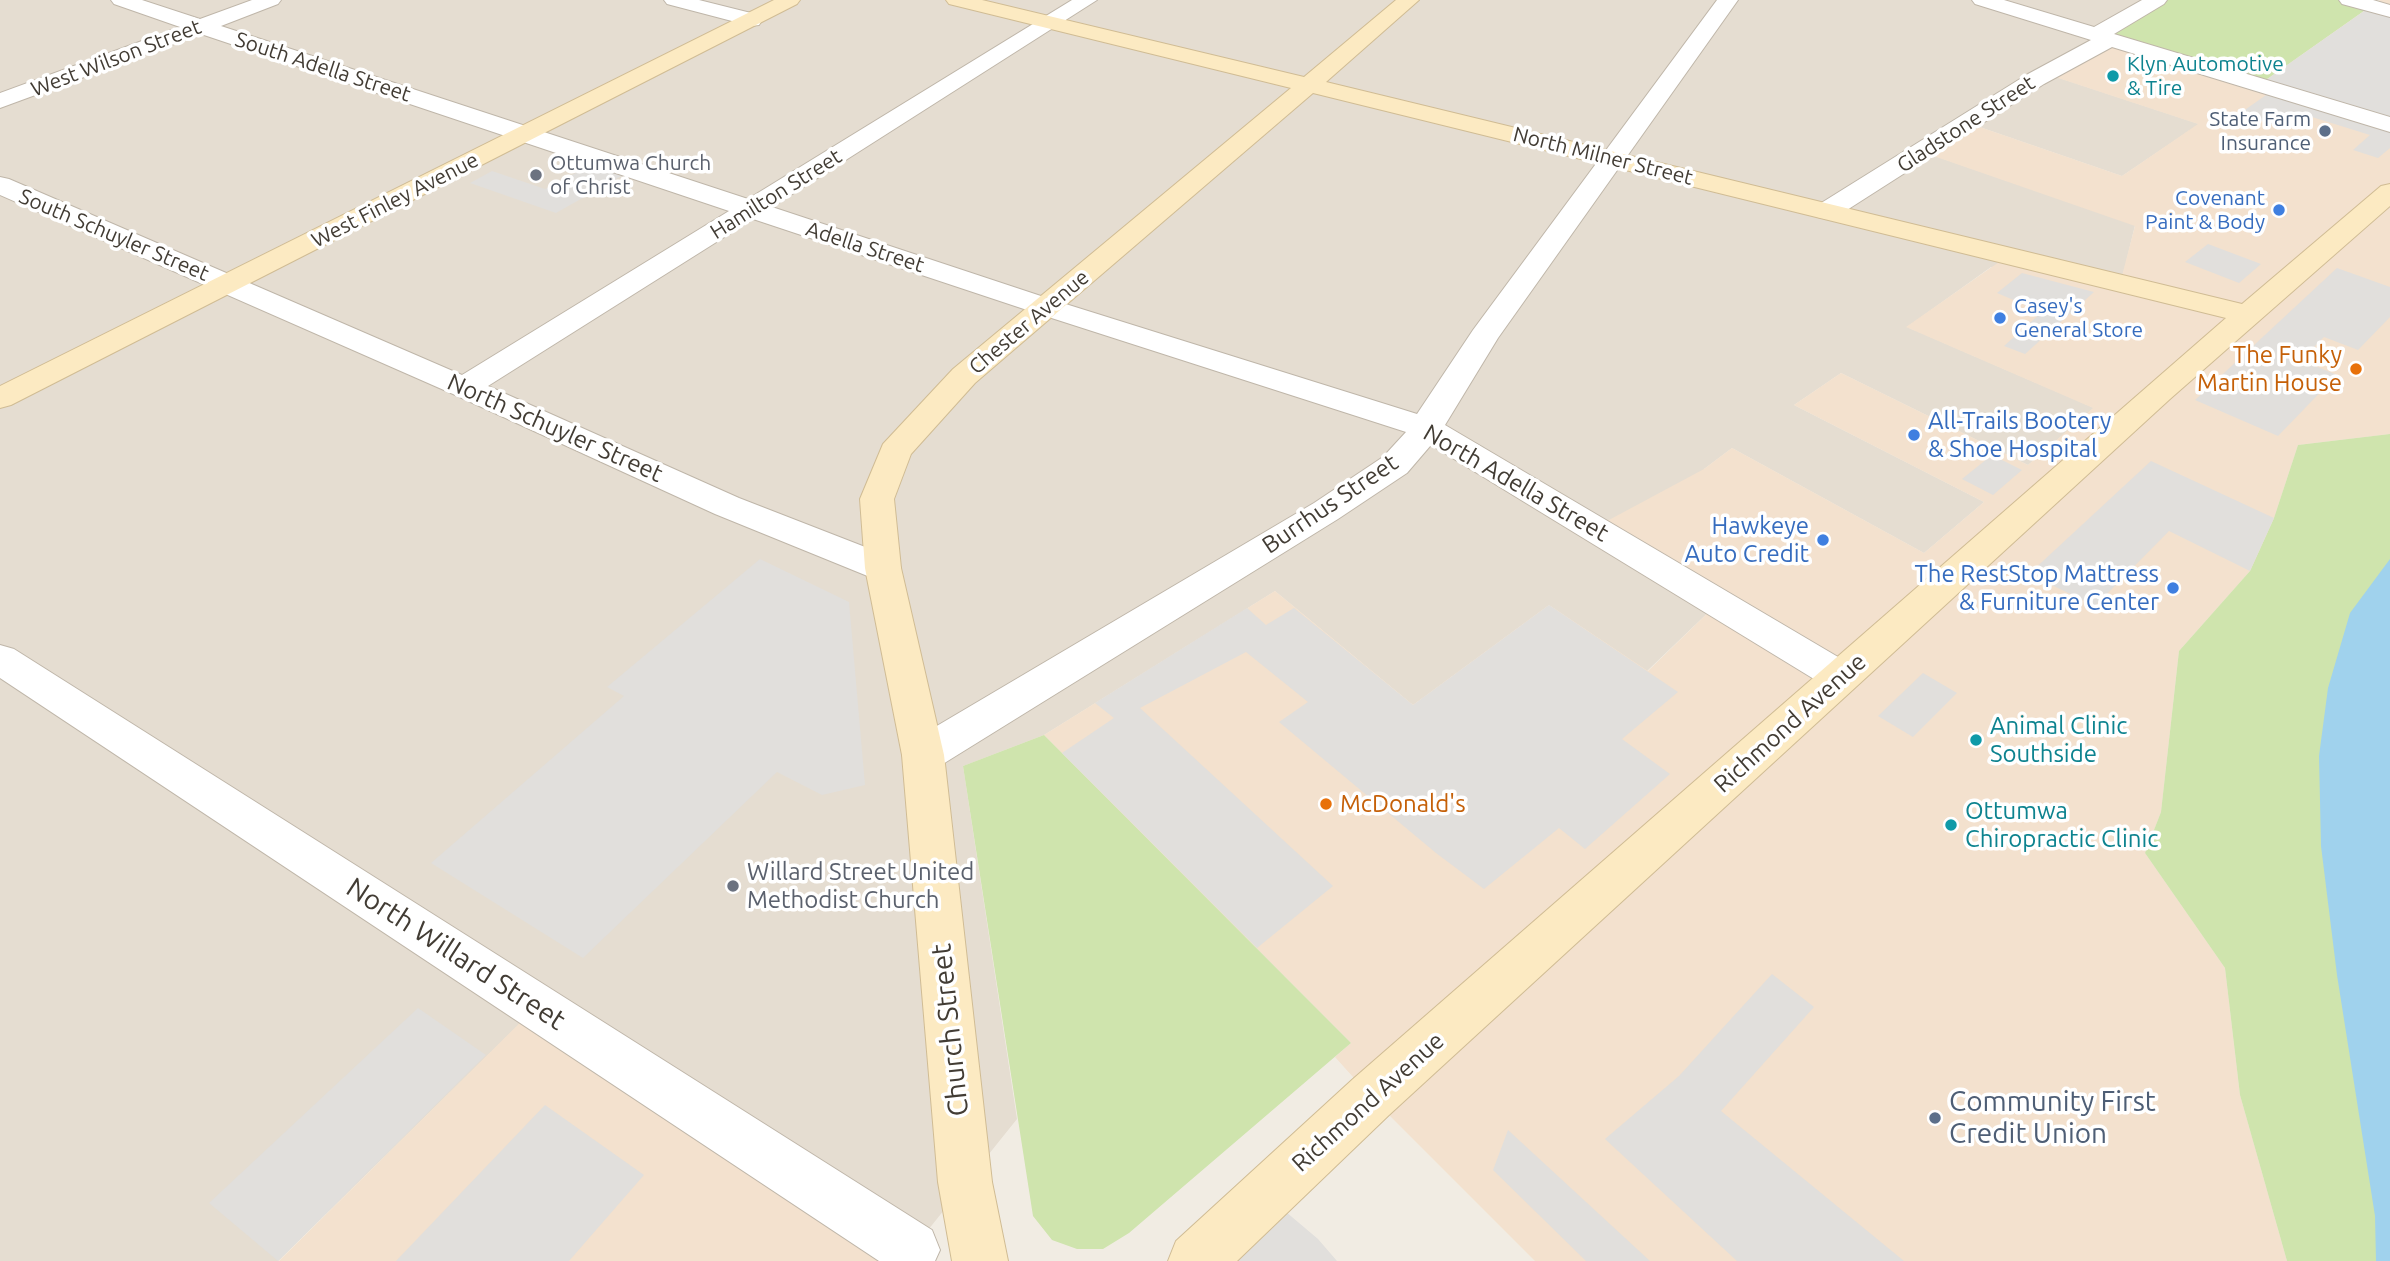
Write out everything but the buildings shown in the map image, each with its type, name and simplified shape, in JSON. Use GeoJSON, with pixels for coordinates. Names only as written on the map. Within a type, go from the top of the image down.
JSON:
{"type":"FeatureCollection","features":[{"type":"Feature","properties":{"kind":"main road","name":"West Finley Avenue"},"geometry":{"type":"LineString","coordinates":[[0,398],[790,0]]}},
{"type":"Feature","properties":{"kind":"main road","name":"North Milner Street"},"geometry":{"type":"LineString","coordinates":[[956,0],[2249,315]]}},
{"type":"Feature","properties":{"kind":"main road","name":"Chester Avenue"},"geometry":{"type":"LineString","coordinates":[[923,755],[883,568],[877,499],[895,451],[964,376],[1409,0]]}},
{"type":"Feature","properties":{"kind":"main road","name":"Richmond Avenue"},"geometry":{"type":"LineString","coordinates":[[1196,1261],[1371,1097],[2159,392],[2390,192]]}},
{"type":"Feature","properties":{"kind":"main road","name":"Church Street"},"geometry":{"type":"LineString","coordinates":[[923,755],[965,1182],[980,1261]]}},
{"type":"Feature","properties":{"kind":"street","name":"South Adella Street"},"geometry":{"type":"LineString","coordinates":[[121,0],[525,134]]}},
{"type":"Feature","properties":{"kind":"street","name":"West Wilson Street"},"geometry":{"type":"LineString","coordinates":[[0,101],[271,0]]}},
{"type":"Feature","properties":{"kind":"street"},"geometry":{"type":"LineString","coordinates":[[674,0],[751,20]]}},
{"type":"Feature","properties":{"kind":"street","name":"Hamilton Street"},"geometry":{"type":"LineString","coordinates":[[464,387],[1087,0]]}},
{"type":"Feature","properties":{"kind":"street","name":"Burrhus Street"},"geometry":{"type":"LineString","coordinates":[[923,755],[1345,500],[1395,466],[1427,428],[1436,409],[1484,336],[1728,0]]}},
{"type":"Feature","properties":{"kind":"street"},"geometry":{"type":"LineString","coordinates":[[1982,0],[2390,125]]}},
{"type":"Feature","properties":{"kind":"street","name":"Gladstone Street"},"geometry":{"type":"LineString","coordinates":[[1827,211],[2102,38],[2157,0]]}},
{"type":"Feature","properties":{"kind":"street"},"geometry":{"type":"LineString","coordinates":[[2349,0],[2390,11]]}},
{"type":"Feature","properties":{"kind":"street","name":"Adella Street"},"geometry":{"type":"LineString","coordinates":[[525,134],[1046,307]]}},
{"type":"Feature","properties":{"kind":"street","name":"South Schuyler Street"},"geometry":{"type":"LineString","coordinates":[[0,186],[228,284]]}},
{"type":"Feature","properties":{"kind":"street","name":"North Schuyler Street"},"geometry":{"type":"LineString","coordinates":[[228,284],[727,506],[883,568]]}},
{"type":"Feature","properties":{"kind":"street","name":"North Adella Street"},"geometry":{"type":"LineString","coordinates":[[1046,307],[1427,428],[1841,677]]}},
{"type":"Feature","properties":{"kind":"street","name":"North Willard Street"},"geometry":{"type":"LineString","coordinates":[[0,659],[912,1250]]}},
{"type":"Feature","properties":{"kind":"shaded area"},"geometry":{"type":"Polygon","coordinates":[[[0,0],[2157,0],[2097,36],[2047,74],[2199,124],[2122,176],[1968,123],[1923,152],[2135,225],[2119,291],[1991,267],[1907,327],[2094,408],[2028,465],[1841,373],[1794,405],[1984,502],[1924,553],[1732,448],[1704,469],[1718,603],[1647,671],[1549,605],[1413,705],[1275,591],[1044,735],[963,766],[1017,1119],[912,1250],[537,1007],[278,1261],[0,1261],[0,0]]]}},
{"type":"Feature","properties":{"kind":"shaded area"},"geometry":{"type":"Polygon","coordinates":[[[2380,0],[2390,0],[2390,434],[2298,445],[2274,518],[2250,571],[2179,651],[2161,812],[2145,853],[2225,968],[2240,1095],[2287,1261],[1535,1261],[1371,1097],[1335,1057],[1351,1043],[1044,735],[1275,591],[1413,705],[1549,605],[1648,671],[1718,603],[1594,528],[1704,469],[1732,448],[1924,553],[1984,502],[1794,405],[1841,373],[2028,465],[2093,408],[1906,327],[1999,262],[2118,291],[2135,226],[1922,152],[1968,123],[2122,176],[2198,124],[2046,74],[2108,40],[2263,82],[2380,0]]]}},
{"type":"Feature","properties":{"kind":"shaded area"},"geometry":{"type":"Polygon","coordinates":[[[2367,9],[2390,15],[2390,121],[2263,82],[2367,9]]]}},
{"type":"Feature","properties":{"kind":"shaded area"},"geometry":{"type":"Polygon","coordinates":[[[2269,93],[2390,131],[2390,148],[2378,158],[2353,150],[2370,135],[2299,113],[2281,127],[2239,114],[2269,93]]]}},
{"type":"Feature","properties":{"kind":"shaded area"},"geometry":{"type":"Polygon","coordinates":[[[593,164],[625,174],[556,213],[470,183],[492,171],[545,189],[593,164]]]}},
{"type":"Feature","properties":{"kind":"shaded area"},"geometry":{"type":"Polygon","coordinates":[[[2208,244],[2261,264],[2239,283],[2185,262],[2208,244]]]}},
{"type":"Feature","properties":{"kind":"shaded area"},"geometry":{"type":"Polygon","coordinates":[[[2337,268],[2390,287],[2390,317],[2358,350],[2324,337],[2301,360],[2337,375],[2278,436],[2195,400],[2337,268]]]}},
{"type":"Feature","properties":{"kind":"shaded area"},"geometry":{"type":"Polygon","coordinates":[[[2022,273],[2094,292],[2025,354],[2004,346],[2042,312],[1997,293],[2022,273]]]}},
{"type":"Feature","properties":{"kind":"shaded area"},"geometry":{"type":"Polygon","coordinates":[[[1992,455],[2022,470],[1993,495],[1962,479],[1992,455]]]}},
{"type":"Feature","properties":{"kind":"shaded area"},"geometry":{"type":"Polygon","coordinates":[[[2151,461],[2274,518],[2250,571],[2169,531],[2095,606],[2029,574],[2151,461]]]}},
{"type":"Feature","properties":{"kind":"shaded area"},"geometry":{"type":"Polygon","coordinates":[[[760,559],[849,602],[865,785],[822,795],[777,772],[583,958],[431,863],[624,696],[607,687],[760,559]]]}},
{"type":"Feature","properties":{"kind":"shaded area"},"geometry":{"type":"Polygon","coordinates":[[[1549,605],[1678,692],[1622,739],[1670,774],[1585,849],[1559,828],[1484,889],[1436,853],[1279,722],[1308,702],[1246,652],[1140,708],[1333,886],[1257,948],[1062,753],[1114,718],[1095,703],[1247,608],[1266,625],[1294,608],[1413,705],[1549,605]]]}},
{"type":"Feature","properties":{"kind":"shaded area"},"geometry":{"type":"Polygon","coordinates":[[[1923,673],[1957,693],[1913,737],[1878,716],[1923,673]]]}},
{"type":"Feature","properties":{"kind":"shaded area"},"geometry":{"type":"Polygon","coordinates":[[[1772,974],[1814,1007],[1721,1111],[1904,1261],[1737,1261],[1605,1139],[1679,1076],[1772,974]]]}},
{"type":"Feature","properties":{"kind":"shaded area"},"geometry":{"type":"Polygon","coordinates":[[[537,1006],[933,1261],[279,1261],[537,1006]]]}},
{"type":"Feature","properties":{"kind":"shaded area"},"geometry":{"type":"Polygon","coordinates":[[[418,1008],[486,1055],[278,1261],[209,1203],[418,1008]]]}},
{"type":"Feature","properties":{"kind":"shaded area"},"geometry":{"type":"Polygon","coordinates":[[[545,1105],[644,1175],[569,1261],[396,1261],[545,1105]]]}},
{"type":"Feature","properties":{"kind":"shaded area"},"geometry":{"type":"Polygon","coordinates":[[[1508,1130],[1650,1261],[1586,1261],[1493,1170],[1508,1130]]]}},
{"type":"Feature","properties":{"kind":"shaded area"},"geometry":{"type":"Polygon","coordinates":[[[1266,1195],[1318,1239],[1337,1261],[1196,1261],[1266,1195]]]}},
{"type":"Feature","properties":{"kind":"green space"},"geometry":{"type":"Polygon","coordinates":[[[2157,0],[2349,0],[2371,6],[2263,82],[2096,35],[2157,0]]]}},
{"type":"Feature","properties":{"kind":"green space"},"geometry":{"type":"Polygon","coordinates":[[[2390,434],[2390,1261],[2287,1261],[2240,1095],[2225,968],[2145,853],[2161,812],[2179,651],[2250,571],[2274,518],[2298,445],[2390,434]]]}},
{"type":"Feature","properties":{"kind":"green space"},"geometry":{"type":"Polygon","coordinates":[[[1044,735],[1351,1043],[1129,1233],[1103,1249],[1077,1249],[1052,1240],[1033,1216],[963,766],[1044,735]]]}},
{"type":"Feature","properties":{"kind":"water"},"geometry":{"type":"Polygon","coordinates":[[[2390,559],[2390,1261],[2376,1261],[2375,1216],[2337,975],[2321,846],[2319,756],[2328,688],[2350,613],[2390,559]]]}},
{"type":"Feature","properties":{"kind":"place","name":"Klyn Automotive & Tire"},"geometry":{"type":"Point","coordinates":[2113,76]}},
{"type":"Feature","properties":{"kind":"place","name":"State Farm Insurance"},"geometry":{"type":"Point","coordinates":[2325,131]}},
{"type":"Feature","properties":{"kind":"place","name":"Ottumwa Church of Christ"},"geometry":{"type":"Point","coordinates":[536,175]}},
{"type":"Feature","properties":{"kind":"place","name":"Covenant Paint & Body"},"geometry":{"type":"Point","coordinates":[2279,210]}},
{"type":"Feature","properties":{"kind":"place","name":"Casey's General Store"},"geometry":{"type":"Point","coordinates":[2000,318]}},
{"type":"Feature","properties":{"kind":"place","name":"The Funky Martin House"},"geometry":{"type":"Point","coordinates":[2356,369]}},
{"type":"Feature","properties":{"kind":"place","name":"All-Trails Bootery & Shoe Hospital"},"geometry":{"type":"Point","coordinates":[1914,435]}},
{"type":"Feature","properties":{"kind":"place","name":"Hawkeye Auto Credit"},"geometry":{"type":"Point","coordinates":[1823,540]}},
{"type":"Feature","properties":{"kind":"place","name":"The RestStop Mattress & Furniture Center"},"geometry":{"type":"Point","coordinates":[2173,588]}},
{"type":"Feature","properties":{"kind":"place","name":"Animal Clinic Southside"},"geometry":{"type":"Point","coordinates":[1976,740]}},
{"type":"Feature","properties":{"kind":"place","name":"McDonald's"},"geometry":{"type":"Point","coordinates":[1326,804]}},
{"type":"Feature","properties":{"kind":"place","name":"Ottumwa Chiropractic Clinic"},"geometry":{"type":"Point","coordinates":[1951,825]}},
{"type":"Feature","properties":{"kind":"place","name":"Willard Street United Methodist Church"},"geometry":{"type":"Point","coordinates":[733,886]}},
{"type":"Feature","properties":{"kind":"place","name":"Community First Credit Union"},"geometry":{"type":"Point","coordinates":[1935,1118]}}]}
